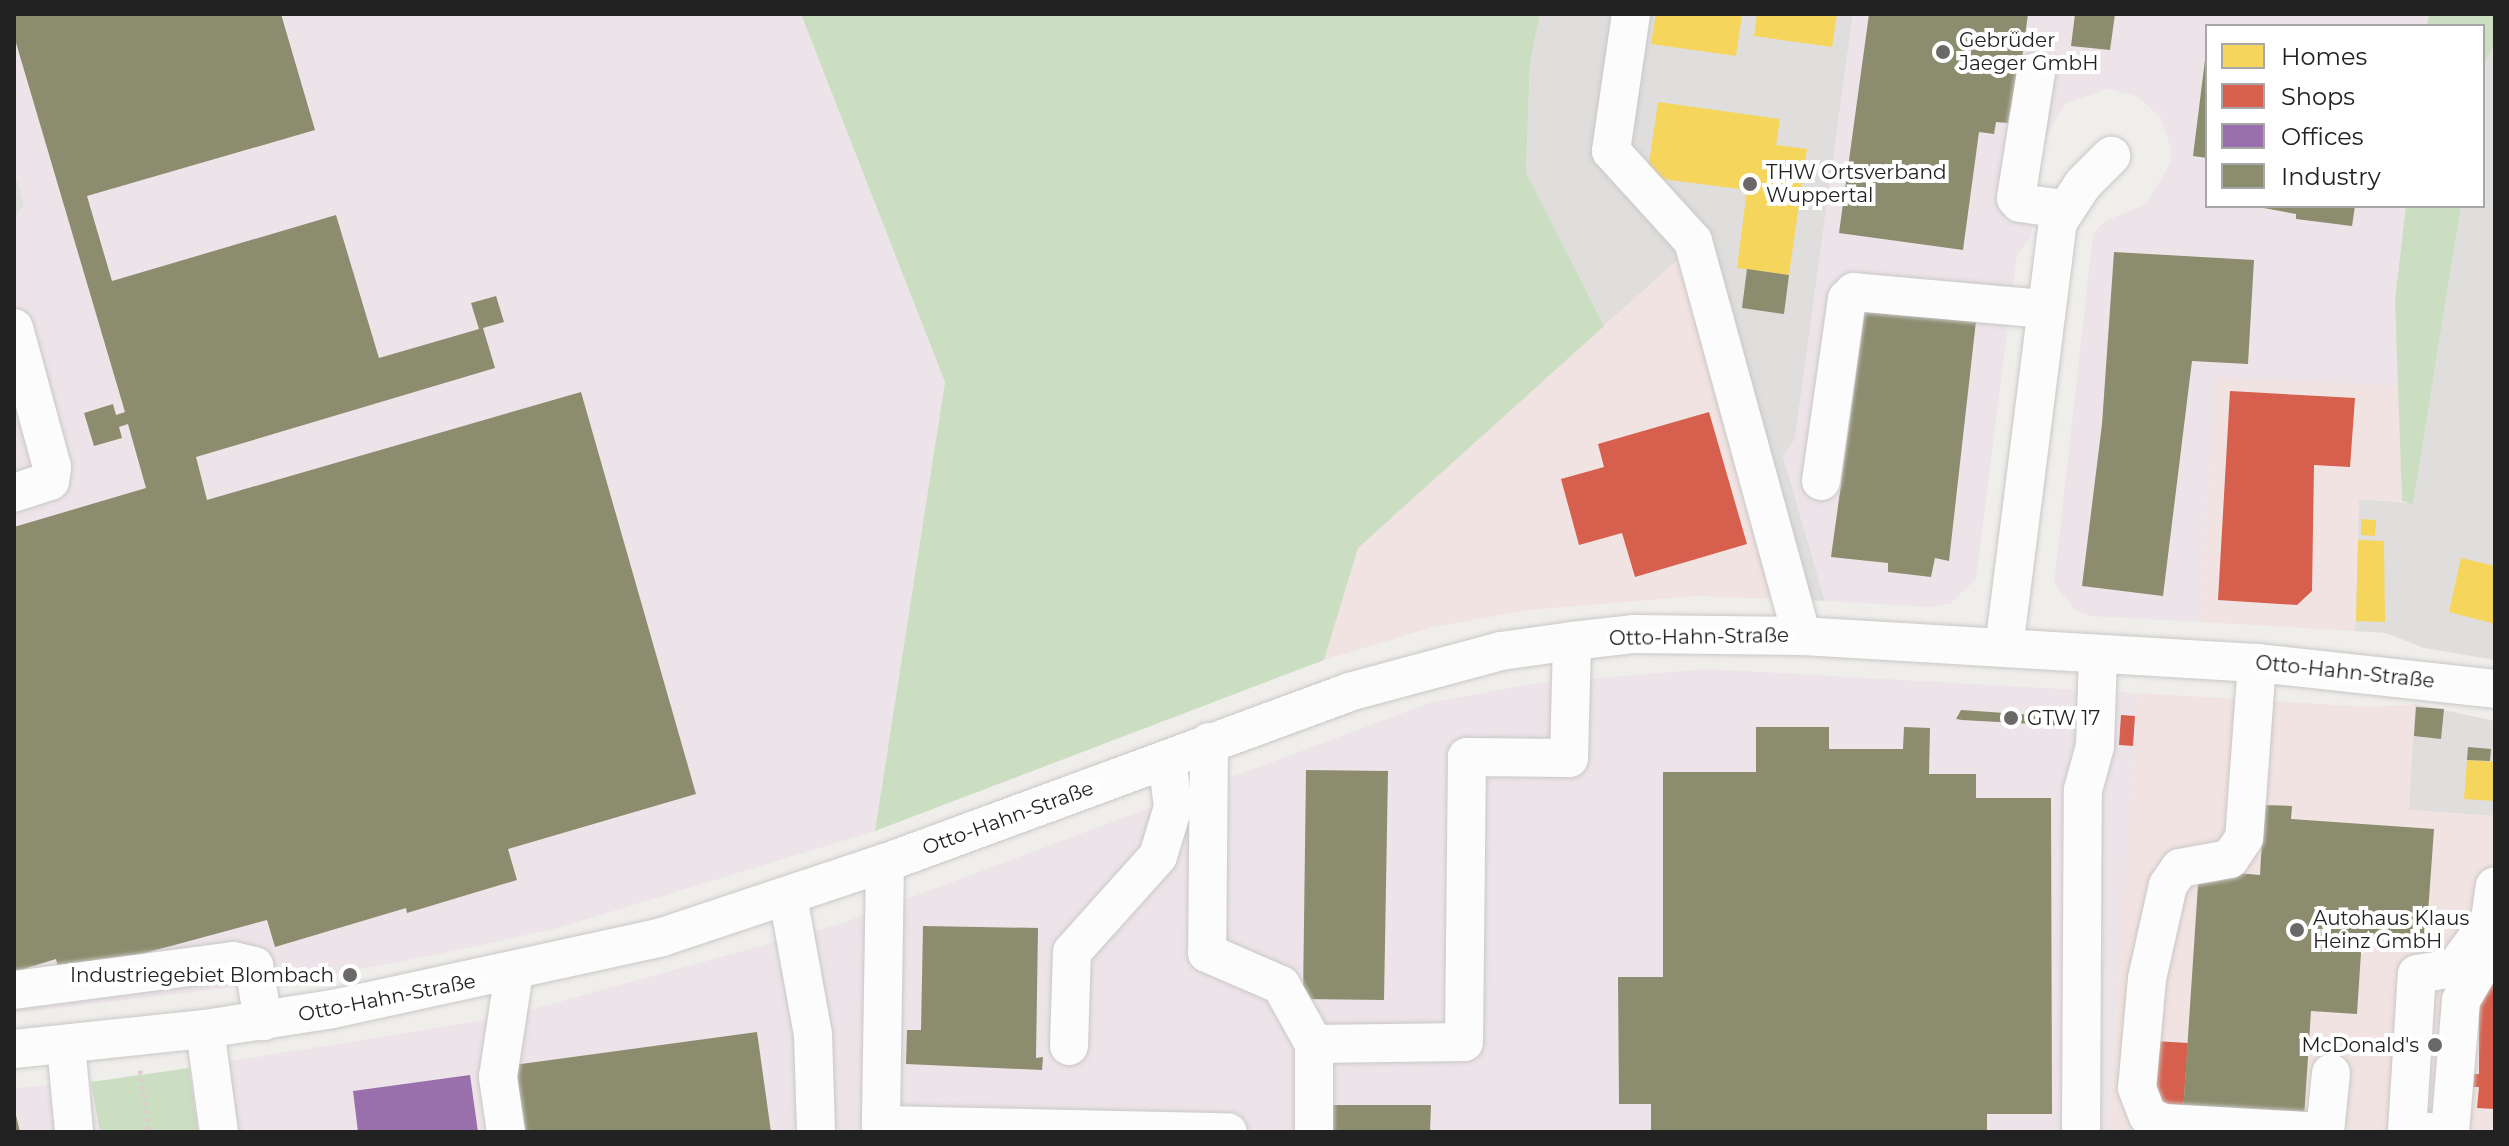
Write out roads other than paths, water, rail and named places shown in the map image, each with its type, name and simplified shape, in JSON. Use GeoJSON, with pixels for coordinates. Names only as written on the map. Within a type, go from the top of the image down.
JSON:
{"type":"FeatureCollection","features":[{"type":"Feature","properties":{"kind":"street"},"geometry":{"type":"LineString","coordinates":[[1631,14],[1611,151],[1693,241],[1802,636]]}},
{"type":"Feature","properties":{"kind":"street"},"geometry":{"type":"LineString","coordinates":[[2036,72],[2016,198],[2020,203],[2064,209]]}},
{"type":"Feature","properties":{"kind":"street"},"geometry":{"type":"LineString","coordinates":[[2004,648],[2046,309],[2064,209],[2111,156]]}},
{"type":"Feature","properties":{"kind":"street"},"geometry":{"type":"LineString","coordinates":[[1821,481],[1847,299],[1854,292],[2046,309]]}},
{"type":"Feature","properties":{"kind":"street"},"geometry":{"type":"LineString","coordinates":[[14,328],[52,467],[50,481],[14,493]]}},
{"type":"Feature","properties":{"kind":"street","name":"Otto-Hahn-Straße"},"geometry":{"type":"LineString","coordinates":[[14,1049],[136,1038],[263,1021],[514,973],[662,937],[885,863],[1209,742],[1424,669],[1572,641],[1633,634],[1802,636],[2257,663],[2495,689]]}},
{"type":"Feature","properties":{"kind":"street"},"geometry":{"type":"LineString","coordinates":[[1314,1044],[1464,1042],[1467,757],[1569,758],[1572,641]]}},
{"type":"Feature","properties":{"kind":"street"},"geometry":{"type":"LineString","coordinates":[[2081,1132],[2083,790],[2095,746],[2098,654]]}},
{"type":"Feature","properties":{"kind":"street"},"geometry":{"type":"LineString","coordinates":[[2257,663],[2244,838],[2230,859],[2180,868],[2168,885],[2147,979],[2137,1088],[2148,1116],[2164,1123],[2325,1132],[2331,1073]]}},
{"type":"Feature","properties":{"kind":"street"},"geometry":{"type":"LineString","coordinates":[[1209,742],[1207,953],[1281,985],[1314,1044],[1314,1132]]}},
{"type":"Feature","properties":{"kind":"street"},"geometry":{"type":"LineString","coordinates":[[1069,1046],[1072,952],[1158,856],[1173,807],[1167,759]]}},
{"type":"Feature","properties":{"kind":"street"},"geometry":{"type":"LineString","coordinates":[[885,863],[881,1128],[1228,1132]]}},
{"type":"Feature","properties":{"kind":"street"},"geometry":{"type":"LineString","coordinates":[[2431,1132],[2407,1131],[2417,974],[2455,968],[2490,920],[2495,886]]}},
{"type":"Feature","properties":{"kind":"street"},"geometry":{"type":"LineString","coordinates":[[788,897],[813,1035],[816,1132]]}},
{"type":"Feature","properties":{"kind":"street"},"geometry":{"type":"LineString","coordinates":[[2450,1132],[2461,1000],[2495,942]]}},
{"type":"Feature","properties":{"kind":"street"},"geometry":{"type":"LineString","coordinates":[[14,990],[233,961],[254,966],[263,1021]]}},
{"type":"Feature","properties":{"kind":"street"},"geometry":{"type":"LineString","coordinates":[[506,1132],[498,1077],[514,973]]}},
{"type":"Feature","properties":{"kind":"street"},"geometry":{"type":"LineString","coordinates":[[205,1029],[219,1132]]}},
{"type":"Feature","properties":{"kind":"street"},"geometry":{"type":"LineString","coordinates":[[66,1045],[74,1132]]}},
{"type":"Feature","properties":{"kind":"place","name":"Gebrüder Jaeger GmbH"},"geometry":{"type":"Point","coordinates":[1943,52]}},
{"type":"Feature","properties":{"kind":"place","name":"THW Ortsverband Wuppertal"},"geometry":{"type":"Point","coordinates":[1750,184]}},
{"type":"Feature","properties":{"kind":"place","name":"GTW 17"},"geometry":{"type":"Point","coordinates":[2011,718]}},
{"type":"Feature","properties":{"kind":"place","name":"Autohaus Klaus Heinz GmbH"},"geometry":{"type":"Point","coordinates":[2297,930]}},
{"type":"Feature","properties":{"kind":"place","name":"Industriegebiet Blombach"},"geometry":{"type":"Point","coordinates":[350,975]}},
{"type":"Feature","properties":{"kind":"place","name":"McDonald's"},"geometry":{"type":"Point","coordinates":[2435,1045]}}]}
